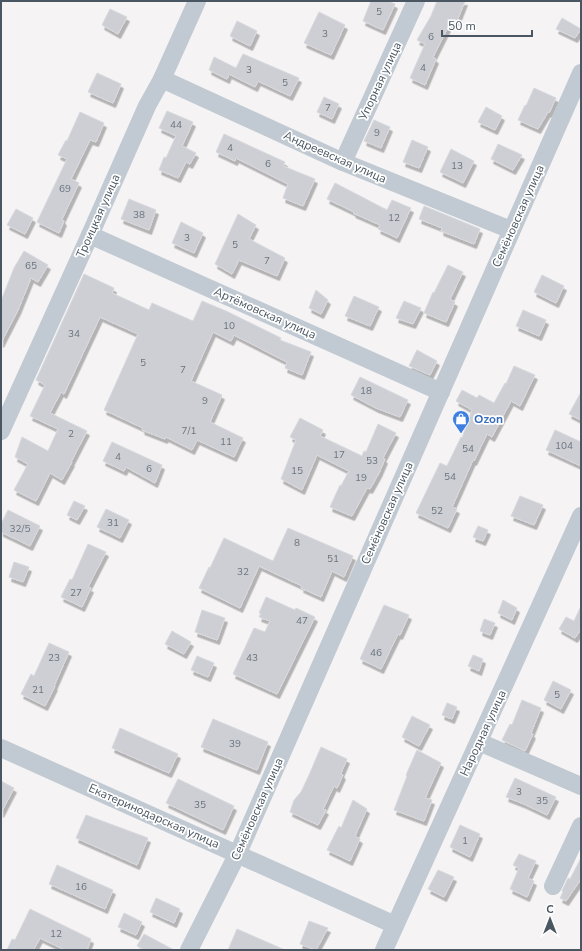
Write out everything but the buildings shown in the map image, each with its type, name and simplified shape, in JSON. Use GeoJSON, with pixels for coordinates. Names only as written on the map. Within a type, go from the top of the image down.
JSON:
{"type":"FeatureCollection","features":[{"type":"Feature","properties":{"kind":"street","name":"Троицкая улица"},"geometry":{"type":"LineString","coordinates":[[1,431],[90,235],[146,106],[162,79],[197,1]]}},
{"type":"Feature","properties":{"kind":"street","name":"Упорная улица"},"geometry":{"type":"LineString","coordinates":[[343,162],[416,1]]}},
{"type":"Feature","properties":{"kind":"street","name":"Семёновская улица"},"geometry":{"type":"LineString","coordinates":[[189,950],[238,853],[581,73]]}},
{"type":"Feature","properties":{"kind":"street","name":"Андреевская улица"},"geometry":{"type":"LineString","coordinates":[[162,79],[343,162],[511,230]]}},
{"type":"Feature","properties":{"kind":"street","name":"Артёмовская улица"},"geometry":{"type":"LineString","coordinates":[[90,235],[441,392]]}},
{"type":"Feature","properties":{"kind":"street","name":"Народная улица"},"geometry":{"type":"LineString","coordinates":[[384,950],[581,516]]}},
{"type":"Feature","properties":{"kind":"street"},"geometry":{"type":"LineString","coordinates":[[479,742],[581,786]]}},
{"type":"Feature","properties":{"kind":"street","name":"Екатеринодарская улица"},"geometry":{"type":"LineString","coordinates":[[1,748],[238,853],[395,925]]}},
{"type":"Feature","properties":{"kind":"street"},"geometry":{"type":"LineString","coordinates":[[553,886],[581,826]]}},
{"type":"Feature","properties":{"kind":"place","name":"Ozon"},"geometry":{"type":"Point","coordinates":[461,434]}}]}
